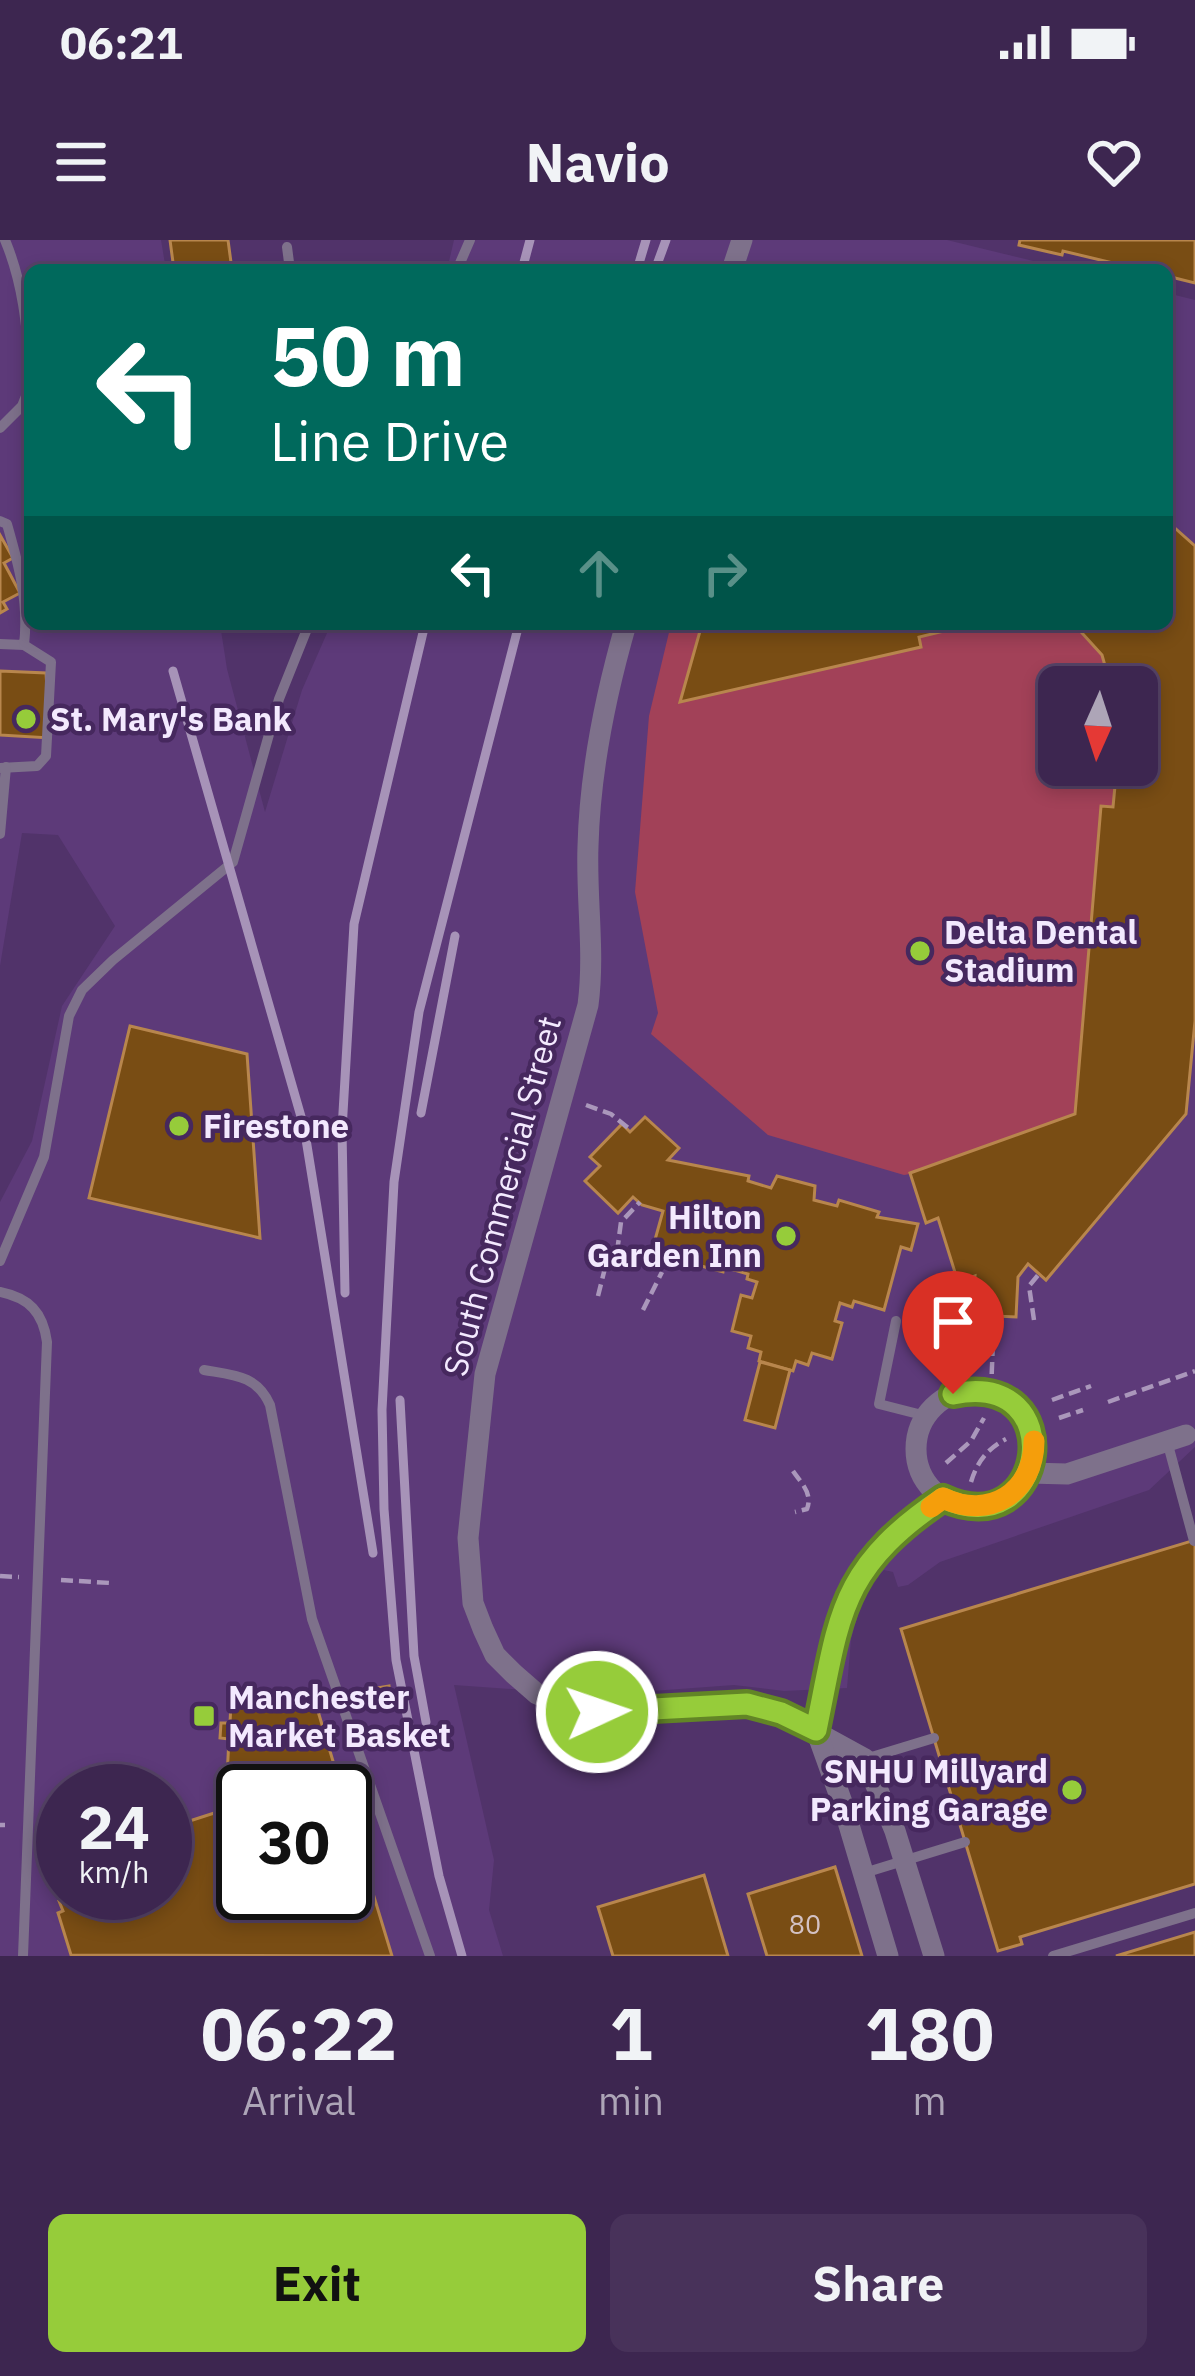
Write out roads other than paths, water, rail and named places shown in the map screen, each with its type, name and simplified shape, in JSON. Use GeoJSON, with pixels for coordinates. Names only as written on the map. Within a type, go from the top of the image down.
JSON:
{"type":"FeatureCollection","features":[{"type":"Feature","properties":{"kind":"street","name":"South Commercial Street"},"geometry":{"type":"LineString","coordinates":[[624,630],[609,683],[592,785],[588,1005],[485,1374],[469,1538],[473,1603],[495,1655],[537,1694],[557,1702],[616,1712],[747,1704],[781,1713],[866,1759]]}},
{"type":"Feature","properties":{"kind":"street"},"geometry":{"type":"LineString","coordinates":[[991,1392],[1018,1408],[1034,1439],[1029,1473],[1020,1488],[992,1505],[958,1505],[943,1498],[929,1486],[916,1451],[926,1416],[953,1394],[991,1392]]}},
{"type":"Feature","properties":{"kind":"street"},"geometry":{"type":"LineString","coordinates":[[1029,1473],[1067,1474],[1186,1441]]}},
{"type":"Feature","properties":{"kind":"street"},"geometry":{"type":"LineString","coordinates":[[888,1956],[816,1730],[838,1622],[854,1584],[876,1552],[943,1498]]}},
{"type":"Feature","properties":{"kind":"street"},"geometry":{"type":"LineString","coordinates":[[866,1759],[934,1956]]}},
{"type":"Feature","properties":{"kind":"lane"},"geometry":{"type":"LineString","coordinates":[[5,240],[16,265],[24,307]]}},
{"type":"Feature","properties":{"kind":"lane"},"geometry":{"type":"LineString","coordinates":[[287,247],[289,264]]}},
{"type":"Feature","properties":{"kind":"lane"},"geometry":{"type":"LineString","coordinates":[[0,428],[24,401]]}},
{"type":"Feature","properties":{"kind":"lane"},"geometry":{"type":"LineString","coordinates":[[0,521],[7,524],[24,594]]}},
{"type":"Feature","properties":{"kind":"lane"},"geometry":{"type":"LineString","coordinates":[[25,646],[26,630]]}},
{"type":"Feature","properties":{"kind":"lane"},"geometry":{"type":"LineString","coordinates":[[0,1261],[44,1157],[69,1016],[82,990],[113,960],[233,862],[279,699],[307,630]]}},
{"type":"Feature","properties":{"kind":"lane"},"geometry":{"type":"LineString","coordinates":[[0,644],[25,646],[51,662],[46,756],[37,766],[3,768],[0,834]]}},
{"type":"Feature","properties":{"kind":"lane"},"geometry":{"type":"LineString","coordinates":[[0,1292],[23,1298],[35,1309],[44,1323],[46,1342],[22,1956]]}},
{"type":"Feature","properties":{"kind":"lane"},"geometry":{"type":"LineString","coordinates":[[896,1321],[879,1404],[926,1416]]}},
{"type":"Feature","properties":{"kind":"lane"},"geometry":{"type":"LineString","coordinates":[[204,1370],[249,1378],[264,1390],[270,1405],[312,1619],[430,1956]]}},
{"type":"Feature","properties":{"kind":"lane"},"geometry":{"type":"LineString","coordinates":[[1186,1441],[1194,1541]]}},
{"type":"Feature","properties":{"kind":"lane"},"geometry":{"type":"LineString","coordinates":[[833,1775],[866,1759],[934,1738]]}},
{"type":"Feature","properties":{"kind":"lane"},"geometry":{"type":"LineString","coordinates":[[864,1873],[965,1842]]}},
{"type":"Feature","properties":{"kind":"lane"},"geometry":{"type":"LineString","coordinates":[[1053,1956],[1195,1913]]}},
{"type":"Feature","properties":{"kind":"railway"},"geometry":{"type":"LineString","coordinates":[[524,264],[530,240]]}},
{"type":"Feature","properties":{"kind":"railway"},"geometry":{"type":"LineString","coordinates":[[639,264],[646,240]]}},
{"type":"Feature","properties":{"kind":"railway"},"geometry":{"type":"LineString","coordinates":[[657,264],[666,240]]}},
{"type":"Feature","properties":{"kind":"railway"},"geometry":{"type":"LineString","coordinates":[[345,1293],[342,1130],[354,924],[424,630]]}},
{"type":"Feature","properties":{"kind":"railway"},"geometry":{"type":"LineString","coordinates":[[462,1956],[439,1876],[396,1660],[382,1410],[394,1182],[419,1012],[517,630]]}},
{"type":"Feature","properties":{"kind":"railway"},"geometry":{"type":"LineString","coordinates":[[173,671],[304,1127],[373,1553]]}},
{"type":"Feature","properties":{"kind":"railway"},"geometry":{"type":"LineString","coordinates":[[421,1113],[455,936]]}},
{"type":"Feature","properties":{"kind":"railway"},"geometry":{"type":"LineString","coordinates":[[400,1400],[414,1656],[426,1722]]}},
{"type":"Feature","properties":{"kind":"place","name":"St. Mary's Bank"},"geometry":{"type":"Point","coordinates":[26,719]}},
{"type":"Feature","properties":{"kind":"place","name":"Delta Dental Stadium"},"geometry":{"type":"Point","coordinates":[920,951]}},
{"type":"Feature","properties":{"kind":"place","name":"Firestone"},"geometry":{"type":"Point","coordinates":[179,1126]}},
{"type":"Feature","properties":{"kind":"place","name":"Hilton Garden Inn"},"geometry":{"type":"Point","coordinates":[786,1236]}},
{"type":"Feature","properties":{"kind":"place","name":"Manchester Market Basket"},"geometry":{"type":"Point","coordinates":[204,1716]}},
{"type":"Feature","properties":{"kind":"place","name":"SNHU Millyard Parking Garage"},"geometry":{"type":"Point","coordinates":[1072,1790]}}]}
